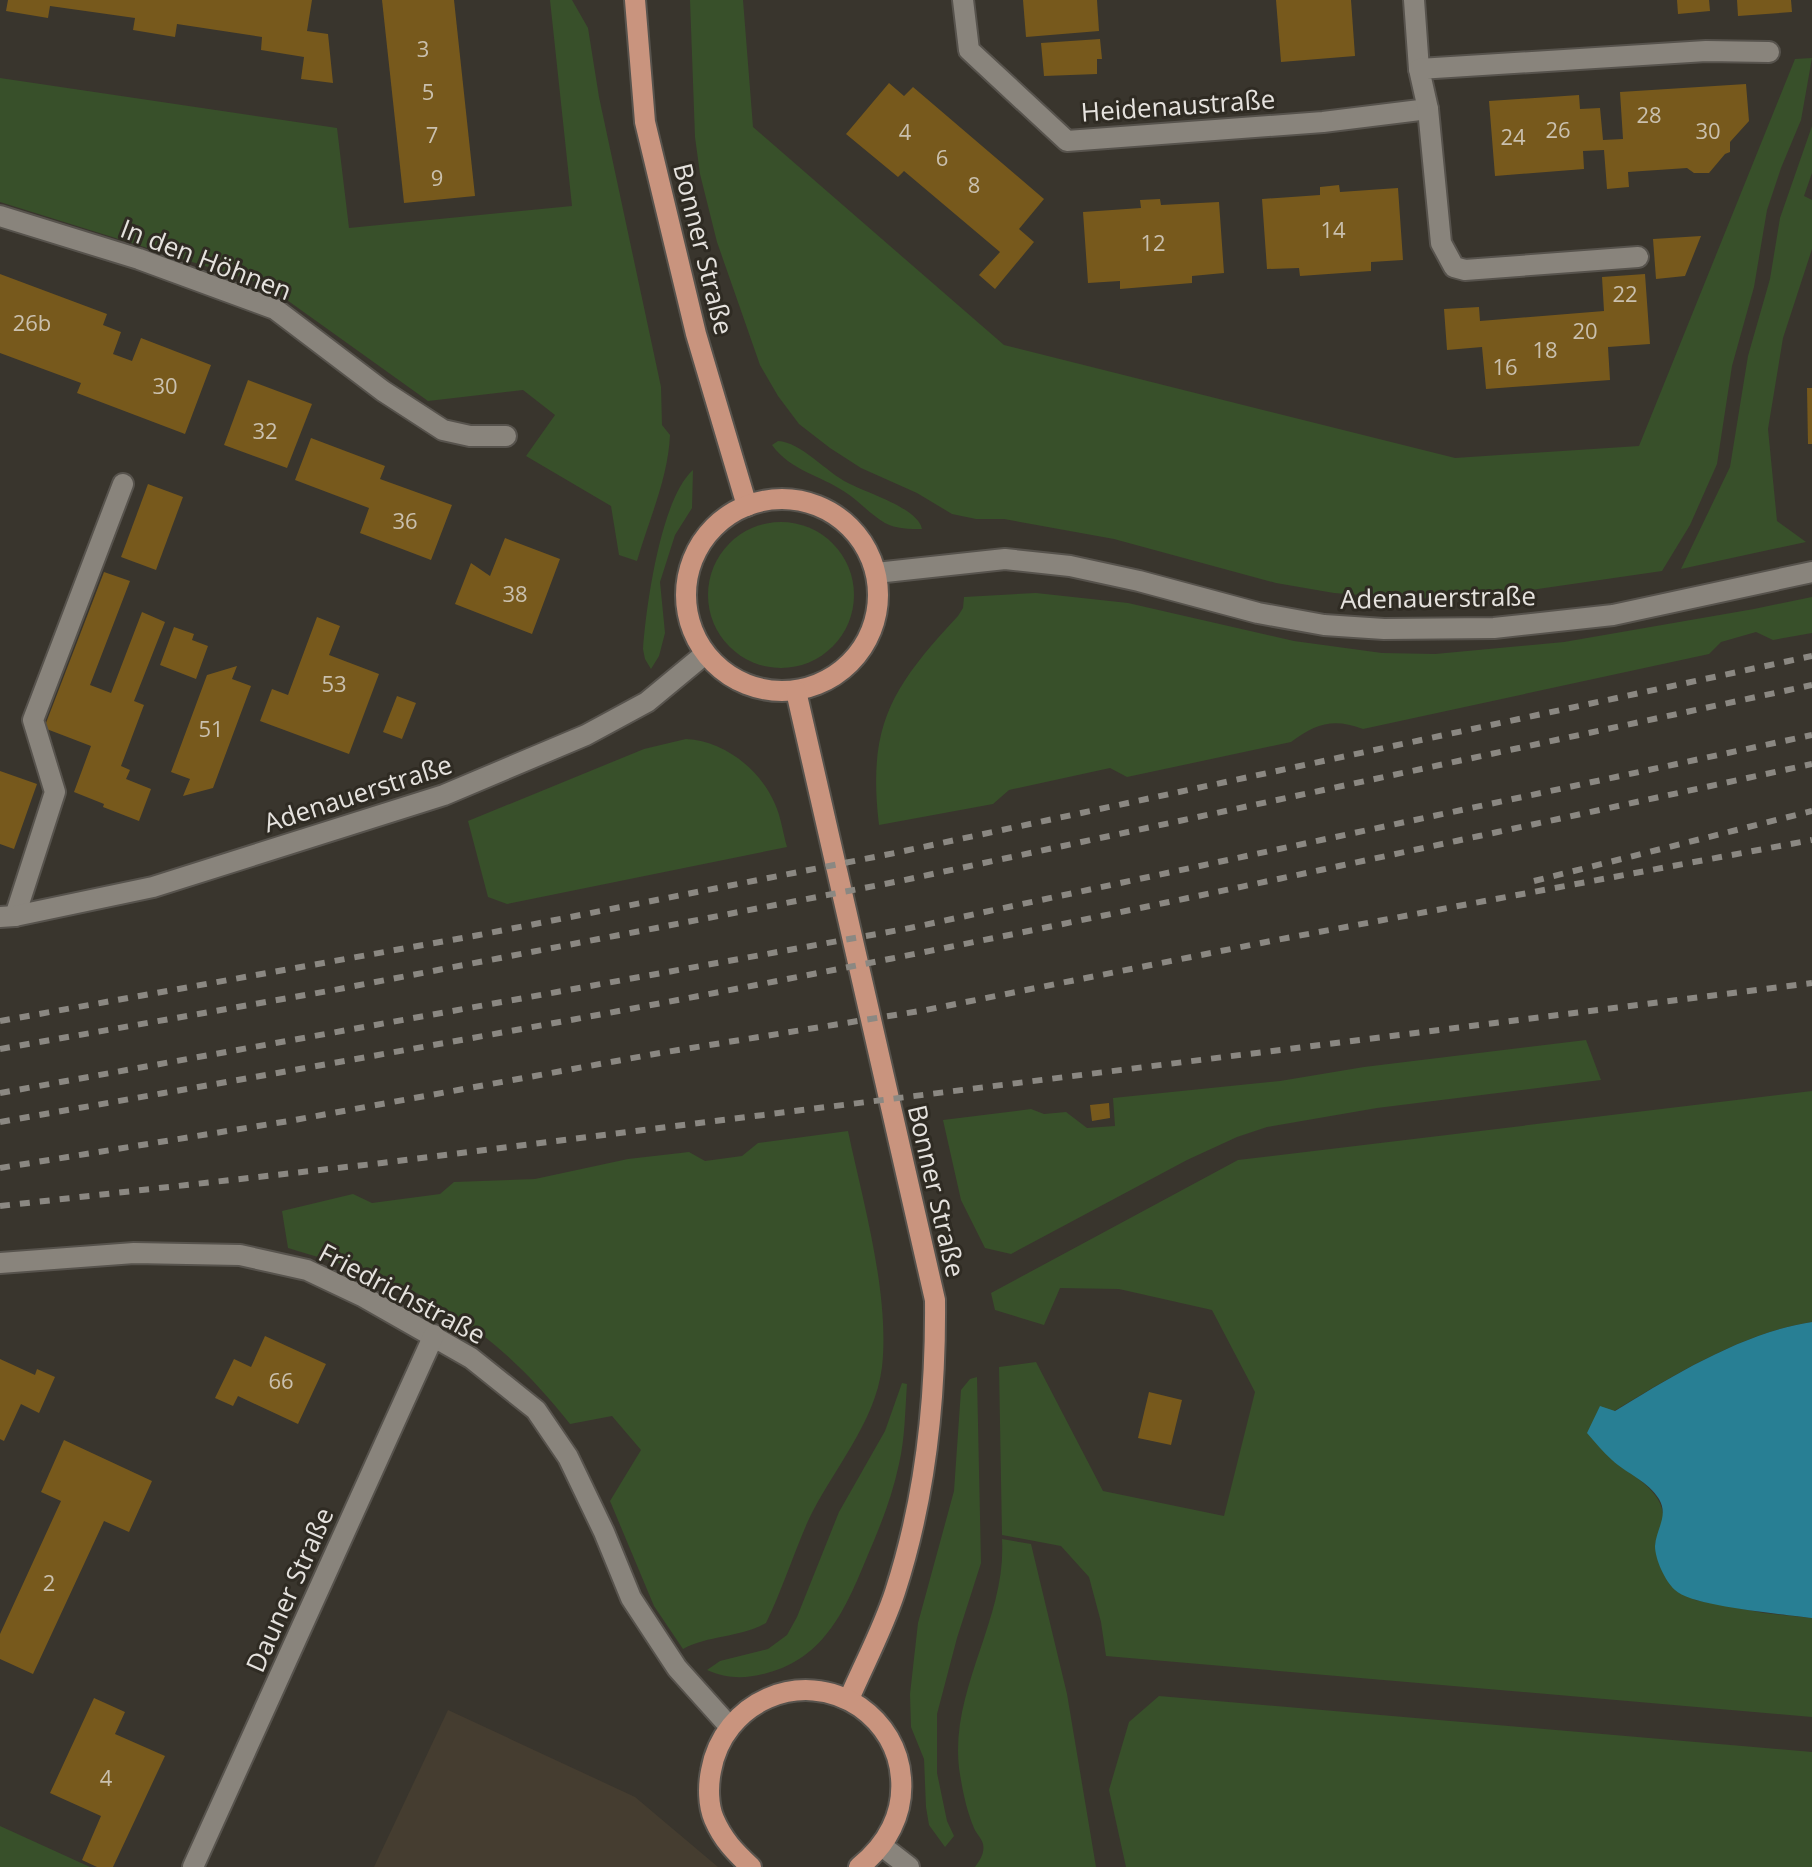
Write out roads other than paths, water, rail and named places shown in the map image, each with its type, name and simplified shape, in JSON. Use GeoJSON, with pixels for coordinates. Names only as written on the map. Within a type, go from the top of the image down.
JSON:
{"type":"FeatureCollection","features":[{"type":"Feature","properties":{"kind":"main road","name":"Bonner Straße"},"geometry":{"type":"LineString","coordinates":[[635,0],[645,122],[696,334],[747,506]]}},
{"type":"Feature","properties":{"kind":"main road"},"geometry":{"type":"LineString","coordinates":[[769,500],[794,500],[817,505],[837,516],[855,532],[868,551],[876,573],[878,606],[869,636],[861,649],[852,662],[826,681],[796,691],[762,690],[730,677],[705,654],[689,622],[686,587],[695,553],[717,525],[747,506],[769,500]]}},
{"type":"Feature","properties":{"kind":"main road","name":"Bonner Straße"},"geometry":{"type":"LineString","coordinates":[[796,691],[935,1300],[936,1372],[922,1492],[895,1594],[849,1699]]}},
{"type":"Feature","properties":{"kind":"main road"},"geometry":{"type":"LineString","coordinates":[[751,1867],[728,1845],[713,1817],[708,1786],[714,1754],[729,1726],[754,1704],[784,1692],[817,1690],[849,1699],[872,1715],[890,1738],[900,1765],[902,1793],[896,1821],[882,1846],[859,1867]]}},
{"type":"Feature","properties":{"kind":"street","name":"Heidenaustraße"},"geometry":{"type":"LineString","coordinates":[[963,0],[969,50],[1067,141],[1323,122],[1428,109]]}},
{"type":"Feature","properties":{"kind":"street"},"geometry":{"type":"LineString","coordinates":[[1414,0],[1419,69],[1428,109],[1441,243],[1454,267],[1465,270],[1638,257]]}},
{"type":"Feature","properties":{"kind":"street"},"geometry":{"type":"LineString","coordinates":[[1419,69],[1706,51],[1769,52]]}},
{"type":"Feature","properties":{"kind":"street","name":"In den Höhnen"},"geometry":{"type":"LineString","coordinates":[[0,216],[139,259],[275,309],[383,391],[443,430],[470,436],[506,436]]}},
{"type":"Feature","properties":{"kind":"street"},"geometry":{"type":"LineString","coordinates":[[7,916],[55,792],[33,720],[123,484]]}},
{"type":"Feature","properties":{"kind":"street","name":"Adenauerstraße"},"geometry":{"type":"LineString","coordinates":[[876,573],[974,561],[1070,566],[1258,613],[1324,625],[1384,629],[1494,628],[1613,615],[1812,572]]}},
{"type":"Feature","properties":{"kind":"street","name":"Adenauerstraße"},"geometry":{"type":"LineString","coordinates":[[7,916],[153,887],[444,795],[586,735],[647,702],[705,654]]}},
{"type":"Feature","properties":{"kind":"street","name":"Friedrichstraße"},"geometry":{"type":"LineString","coordinates":[[0,1263],[134,1253],[240,1255],[307,1270],[434,1335],[471,1358],[536,1410],[568,1457],[637,1608],[677,1668],[729,1726]]}},
{"type":"Feature","properties":{"kind":"street","name":"Dauner Straße"},"geometry":{"type":"LineString","coordinates":[[193,1867],[434,1335]]}},
{"type":"Feature","properties":{"kind":"street"},"geometry":{"type":"LineString","coordinates":[[882,1846],[909,1867]]}},
{"type":"Feature","properties":{"kind":"water"},"geometry":{"type":"Polygon","coordinates":[[[1812,1322],[1812,1618],[1719,1605],[1685,1596],[1668,1581],[1657,1557],[1655,1546],[1663,1511],[1659,1499],[1612,1460],[1587,1433],[1600,1406],[1615,1411],[1684,1370],[1735,1345],[1786,1327],[1812,1322]]]}},
{"type":"Feature","properties":{"kind":"railway"},"geometry":{"type":"LineString","coordinates":[[0,1021],[479,935],[895,853],[1812,656]]}},
{"type":"Feature","properties":{"kind":"railway"},"geometry":{"type":"LineString","coordinates":[[0,1049],[334,990],[900,881],[1812,685]]}},
{"type":"Feature","properties":{"kind":"railway"},"geometry":{"type":"LineString","coordinates":[[0,1093],[910,928],[1812,735]]}},
{"type":"Feature","properties":{"kind":"railway"},"geometry":{"type":"LineString","coordinates":[[0,1122],[813,974],[1188,898],[1812,764]]}},
{"type":"Feature","properties":{"kind":"railway"},"geometry":{"type":"LineString","coordinates":[[1534,881],[1812,811]]}},
{"type":"Feature","properties":{"kind":"railway"},"geometry":{"type":"LineString","coordinates":[[0,1168],[926,1010],[1276,940],[1812,840]]}},
{"type":"Feature","properties":{"kind":"railway"},"geometry":{"type":"LineString","coordinates":[[0,1206],[382,1163],[1812,983]]}}]}
